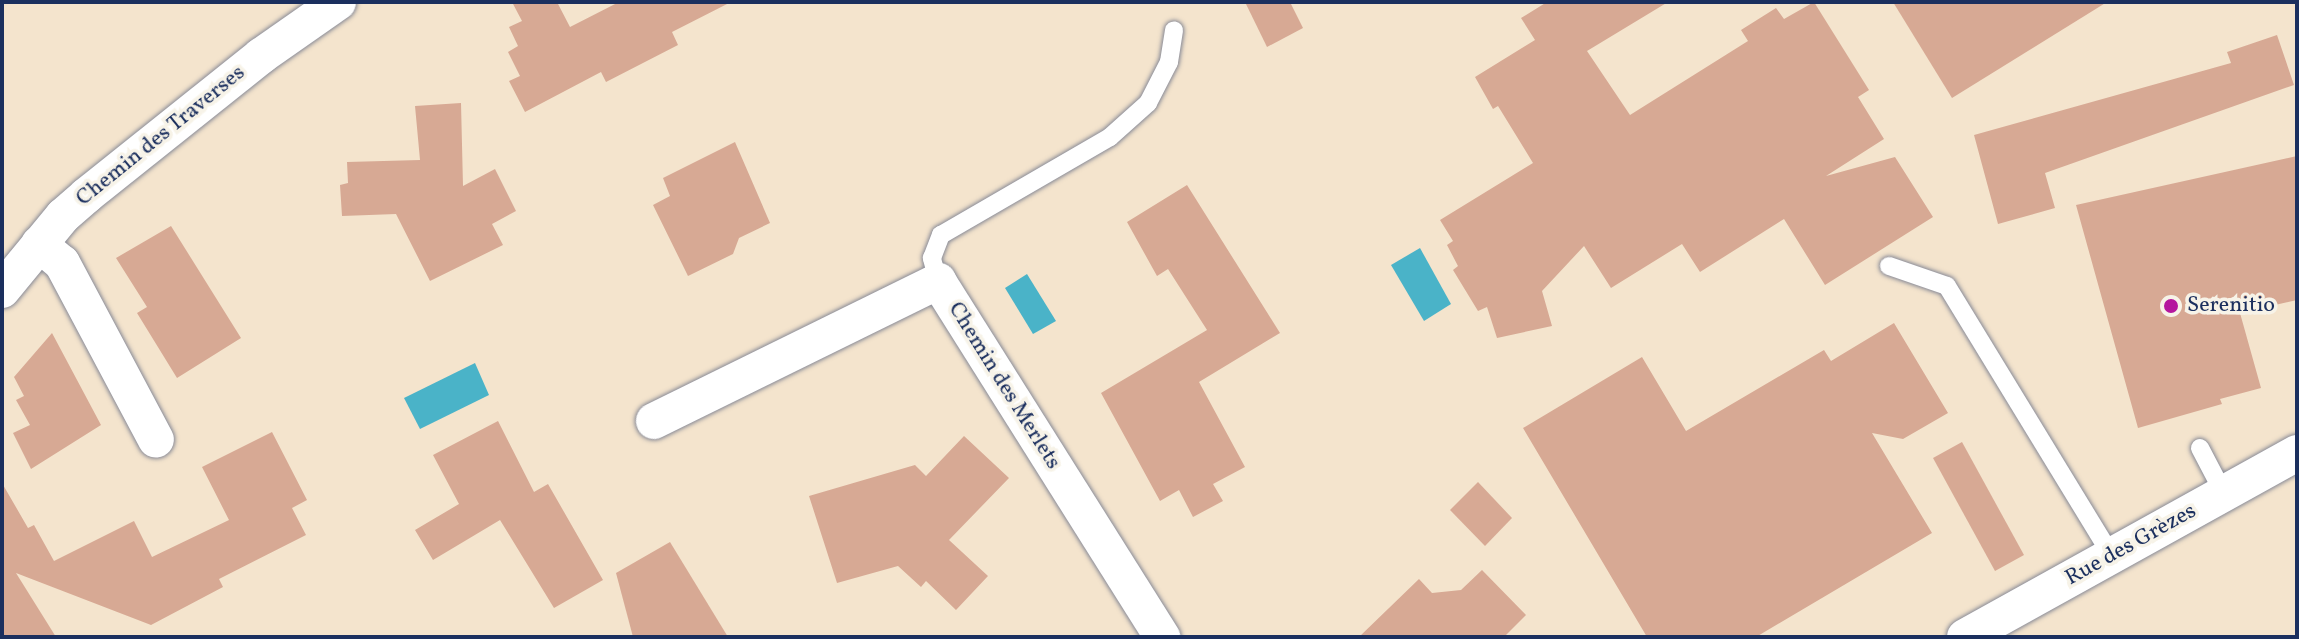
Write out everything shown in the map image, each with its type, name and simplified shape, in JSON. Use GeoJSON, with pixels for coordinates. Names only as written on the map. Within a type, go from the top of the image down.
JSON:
{"type":"FeatureCollection","features":[{"type":"Feature","properties":{"kind":"street","name":"Chemin des Traverses"},"geometry":{"type":"LineString","coordinates":[[2,290],[39,244],[87,195],[261,56],[338,2]]}},
{"type":"Feature","properties":{"kind":"street"},"geometry":{"type":"LineString","coordinates":[[39,244],[62,263],[156,440]]}},
{"type":"Feature","properties":{"kind":"street","name":"Chemin des Merlets"},"geometry":{"type":"LineString","coordinates":[[654,421],[938,281],[1162,637]]}},
{"type":"Feature","properties":{"kind":"street","name":"Rue des Grèzes"},"geometry":{"type":"LineString","coordinates":[[1965,637],[2297,453]]}},
{"type":"Feature","properties":{"kind":"lane"},"geometry":{"type":"LineString","coordinates":[[938,281],[932,258],[941,235],[1110,137],[1148,103],[1169,62],[1174,30]]}},
{"type":"Feature","properties":{"kind":"lane"},"geometry":{"type":"LineString","coordinates":[[1889,266],[1947,286],[2112,556]]}},
{"type":"Feature","properties":{"kind":"lane"},"geometry":{"type":"LineString","coordinates":[[2200,448],[2224,494]]}},
{"type":"Feature","properties":{"kind":"water"},"geometry":{"type":"Polygon","coordinates":[[[1420,248],[1451,304],[1424,321],[1391,265],[1420,248]]]}},
{"type":"Feature","properties":{"kind":"water"},"geometry":{"type":"Polygon","coordinates":[[[1027,274],[1056,321],[1033,334],[1005,288],[1027,274]]]}},
{"type":"Feature","properties":{"kind":"water"},"geometry":{"type":"Polygon","coordinates":[[[475,363],[489,395],[420,429],[404,398],[475,363]]]}},
{"type":"Feature","properties":{"kind":"building"},"geometry":{"type":"Polygon","coordinates":[[[512,2],[557,2],[570,27],[619,2],[731,2],[672,32],[678,45],[606,82],[601,72],[525,112],[509,81],[520,76],[508,52],[518,46],[509,27],[522,21],[512,2]]]}},
{"type":"Feature","properties":{"kind":"building"},"geometry":{"type":"Polygon","coordinates":[[[1245,2],[1290,2],[1303,28],[1267,47],[1245,2]]]}},
{"type":"Feature","properties":{"kind":"building"},"geometry":{"type":"Polygon","coordinates":[[[1547,2],[1668,2],[1587,51],[1630,115],[1748,41],[1741,30],[1776,8],[1784,19],[1814,2],[1869,90],[1858,97],[1884,139],[1826,176],[1895,157],[1933,217],[1825,285],[1784,219],[1700,272],[1682,244],[1611,288],[1584,246],[1542,291],[1552,326],[1497,338],[1487,307],[1478,311],[1453,270],[1458,266],[1447,245],[1453,241],[1440,220],[1533,163],[1498,106],[1493,109],[1475,77],[1535,40],[1521,18],[1547,2]]]}},
{"type":"Feature","properties":{"kind":"building"},"geometry":{"type":"Polygon","coordinates":[[[1893,2],[2107,2],[1952,98],[1893,2]]]}},
{"type":"Feature","properties":{"kind":"building"},"geometry":{"type":"Polygon","coordinates":[[[2277,35],[2294,85],[2045,173],[2055,208],[1998,224],[1974,135],[2231,63],[2227,52],[2277,35]]]}},
{"type":"Feature","properties":{"kind":"building"},"geometry":{"type":"Polygon","coordinates":[[[461,103],[463,186],[495,169],[516,211],[492,224],[503,245],[430,281],[396,214],[342,216],[340,185],[348,183],[347,162],[420,160],[415,106],[461,103]]]}},
{"type":"Feature","properties":{"kind":"building"},"geometry":{"type":"Polygon","coordinates":[[[735,142],[770,223],[739,238],[733,254],[688,276],[653,205],[670,196],[663,178],[735,142]]]}},
{"type":"Feature","properties":{"kind":"building"},"geometry":{"type":"Polygon","coordinates":[[[2297,156],[2297,300],[2240,313],[2261,388],[2220,399],[2222,404],[2138,428],[2076,205],[2297,156]]]}},
{"type":"Feature","properties":{"kind":"building"},"geometry":{"type":"Polygon","coordinates":[[[1187,185],[1280,333],[1199,382],[1245,467],[1213,484],[1223,501],[1193,517],[1179,490],[1160,501],[1101,393],[1207,330],[1168,269],[1157,276],[1127,222],[1187,185]]]}},
{"type":"Feature","properties":{"kind":"building"},"geometry":{"type":"Polygon","coordinates":[[[171,226],[241,338],[177,378],[137,313],[147,307],[116,258],[171,226]]]}},
{"type":"Feature","properties":{"kind":"building"},"geometry":{"type":"Polygon","coordinates":[[[1894,323],[1948,413],[1903,439],[1872,433],[1932,533],[1756,637],[1647,637],[1523,428],[1642,357],[1686,431],[1824,350],[1831,361],[1894,323]]]}},
{"type":"Feature","properties":{"kind":"building"},"geometry":{"type":"Polygon","coordinates":[[[52,333],[101,425],[31,469],[13,433],[30,425],[16,400],[24,396],[14,377],[52,333]]]}},
{"type":"Feature","properties":{"kind":"building"},"geometry":{"type":"Polygon","coordinates":[[[498,421],[534,492],[548,484],[603,580],[554,608],[500,520],[433,560],[415,530],[459,504],[433,455],[498,421]]]}},
{"type":"Feature","properties":{"kind":"building"},"geometry":{"type":"Polygon","coordinates":[[[272,432],[307,500],[292,508],[306,535],[219,579],[223,587],[151,625],[16,573],[56,637],[2,637],[2,483],[28,528],[34,525],[54,561],[134,521],[152,557],[229,520],[202,467],[272,432]]]}},
{"type":"Feature","properties":{"kind":"building"},"geometry":{"type":"Polygon","coordinates":[[[964,436],[1009,478],[949,540],[988,576],[956,610],[926,581],[921,587],[898,566],[837,583],[809,496],[915,465],[926,476],[964,436]]]}},
{"type":"Feature","properties":{"kind":"building"},"geometry":{"type":"Polygon","coordinates":[[[1962,442],[2024,555],[1995,571],[1933,458],[1962,442]]]}},
{"type":"Feature","properties":{"kind":"building"},"geometry":{"type":"Polygon","coordinates":[[[1478,482],[1512,518],[1485,546],[1450,510],[1478,482]]]}},
{"type":"Feature","properties":{"kind":"building"},"geometry":{"type":"Polygon","coordinates":[[[670,542],[728,637],[633,637],[616,573],[670,542]]]}},
{"type":"Feature","properties":{"kind":"building"},"geometry":{"type":"Polygon","coordinates":[[[1482,570],[1526,615],[1504,637],[1359,637],[1419,579],[1432,593],[1461,590],[1482,570]]]}},
{"type":"Feature","properties":{"kind":"place","name":"Serenitio"},"geometry":{"type":"Point","coordinates":[2171,306]}}]}
